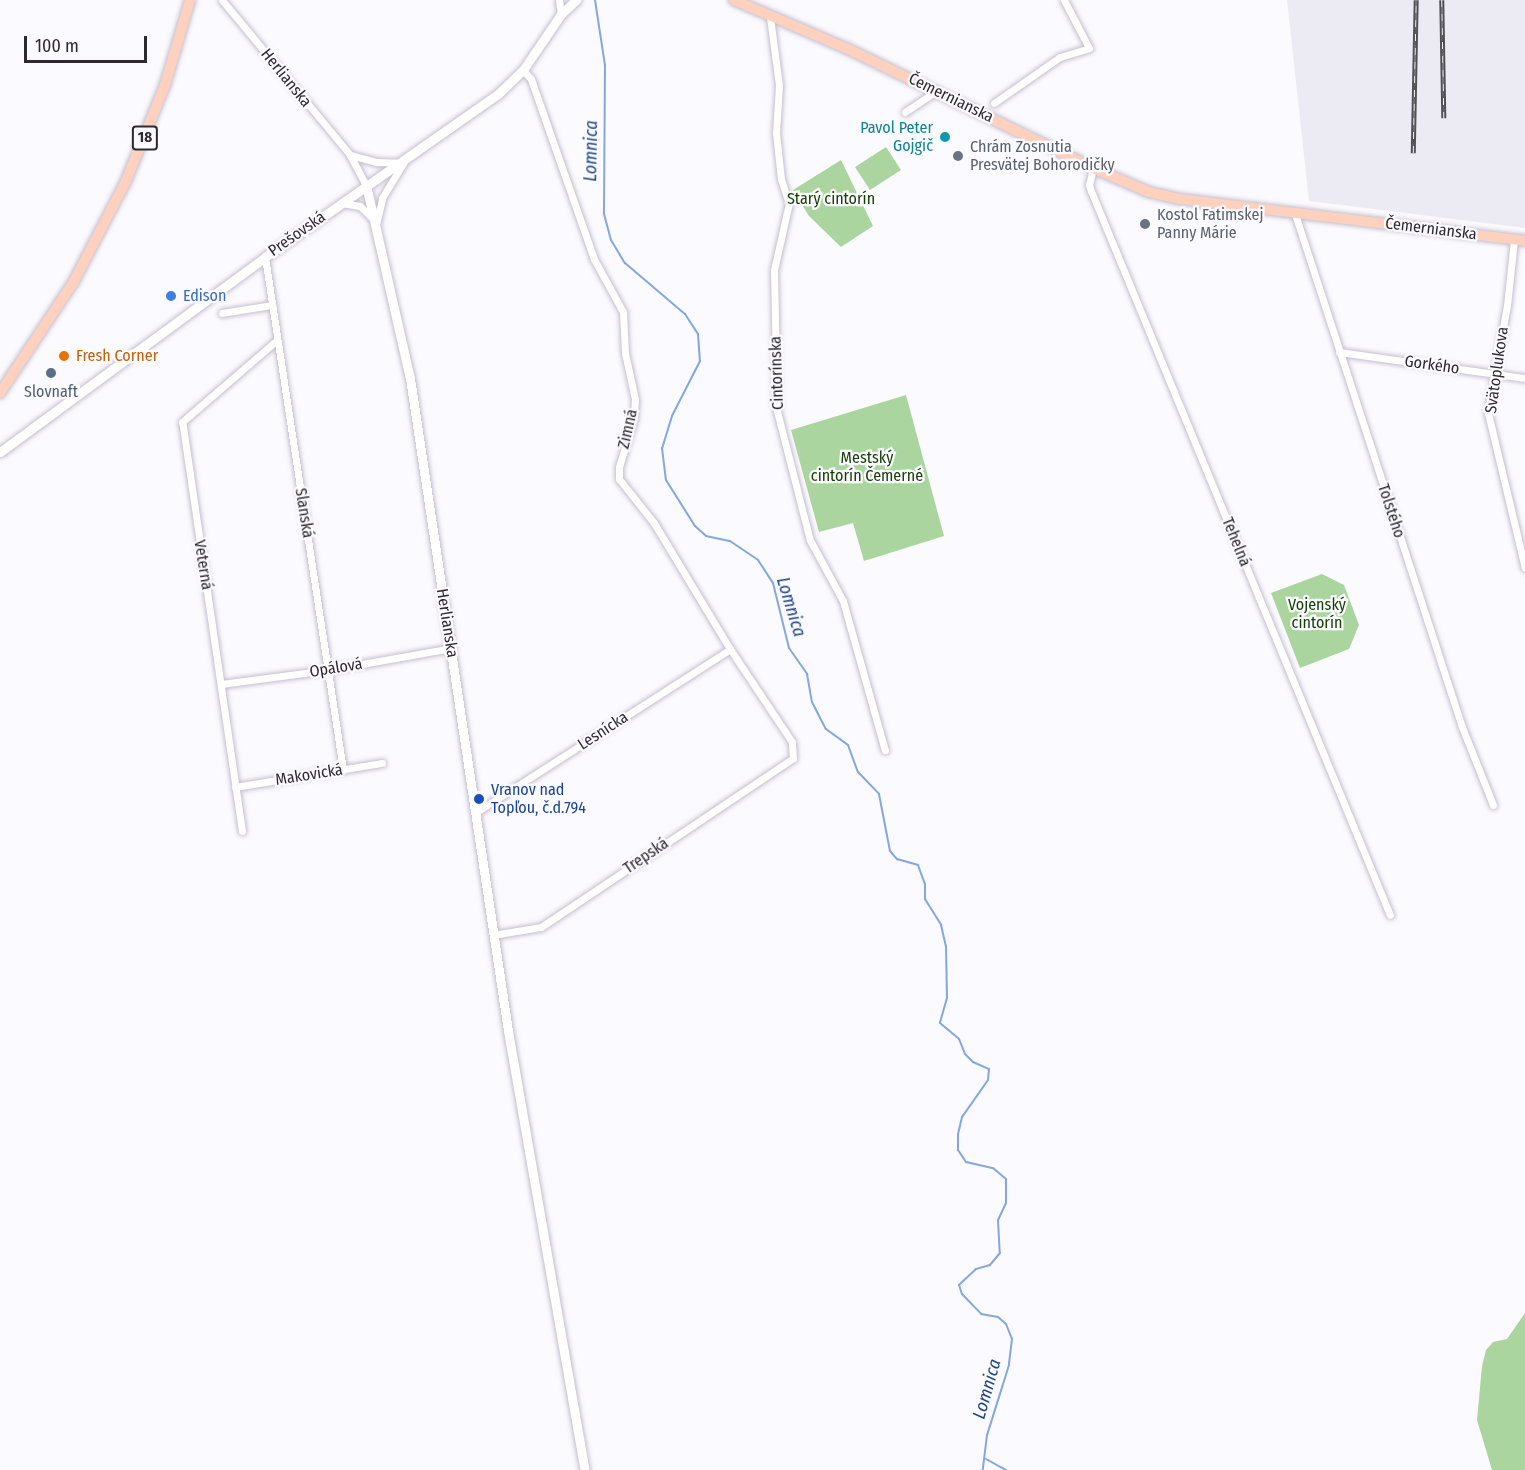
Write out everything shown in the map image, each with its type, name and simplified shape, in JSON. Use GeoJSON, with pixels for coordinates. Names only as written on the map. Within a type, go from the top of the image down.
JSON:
{"type":"FeatureCollection","features":[{"type":"Feature","properties":{"kind":"main road","name":"18"},"geometry":{"type":"LineString","coordinates":[[0,393],[58,308],[117,201],[161,95],[190,0]]}},
{"type":"Feature","properties":{"kind":"main road","name":"Prešovská"},"geometry":{"type":"LineString","coordinates":[[0,452],[265,257],[499,93],[523,70],[561,14],[576,0]]}},
{"type":"Feature","properties":{"kind":"main road","name":"Čemernianska"},"geometry":{"type":"LineString","coordinates":[[734,0],[848,49],[1093,168],[1167,197],[1520,240]]}},
{"type":"Feature","properties":{"kind":"main road","name":"Herlianska"},"geometry":{"type":"LineString","coordinates":[[366,185],[410,378],[508,1031],[585,1470]]}},
{"type":"Feature","properties":{"kind":"street","name":"Herlianska"},"geometry":{"type":"LineString","coordinates":[[222,0],[350,155],[366,185]]}},
{"type":"Feature","properties":{"kind":"street"},"geometry":{"type":"LineString","coordinates":[[559,0],[561,14]]}},
{"type":"Feature","properties":{"kind":"street"},"geometry":{"type":"LineString","coordinates":[[994,103],[1060,57],[1089,48],[1064,0]]}},
{"type":"Feature","properties":{"kind":"street","name":"Cintorínska"},"geometry":{"type":"LineString","coordinates":[[770,17],[779,85],[776,133],[781,179],[789,203],[774,270],[777,411],[810,540],[843,601],[885,750]]}},
{"type":"Feature","properties":{"kind":"street","name":"Zimná"},"geometry":{"type":"LineString","coordinates":[[523,70],[531,79],[594,259],[623,312],[625,353],[635,399],[634,417],[619,467],[620,480],[654,523],[730,649],[792,742],[793,758]]}},
{"type":"Feature","properties":{"kind":"street"},"geometry":{"type":"LineString","coordinates":[[905,112],[936,91]]}},
{"type":"Feature","properties":{"kind":"street"},"geometry":{"type":"LineString","coordinates":[[350,155],[376,162],[403,160]]}},
{"type":"Feature","properties":{"kind":"street"},"geometry":{"type":"LineString","coordinates":[[375,230],[382,198],[403,160]]}},
{"type":"Feature","properties":{"kind":"street","name":"Tehelná"},"geometry":{"type":"LineString","coordinates":[[1093,168],[1090,177],[1091,191],[1390,915]]}},
{"type":"Feature","properties":{"kind":"street"},"geometry":{"type":"LineString","coordinates":[[341,203],[360,206],[372,218]]}},
{"type":"Feature","properties":{"kind":"street","name":"Tolstého"},"geometry":{"type":"LineString","coordinates":[[1295,214],[1462,727],[1493,805]]}},
{"type":"Feature","properties":{"kind":"street","name":"Svätoplukova"},"geometry":{"type":"LineString","coordinates":[[1520,240],[1488,413],[1525,568]]}},
{"type":"Feature","properties":{"kind":"street","name":"Slanská"},"geometry":{"type":"LineString","coordinates":[[265,257],[343,770]]}},
{"type":"Feature","properties":{"kind":"street"},"geometry":{"type":"LineString","coordinates":[[222,313],[272,305]]}},
{"type":"Feature","properties":{"kind":"street","name":"Veterná"},"geometry":{"type":"LineString","coordinates":[[242,831],[182,422],[277,340]]}},
{"type":"Feature","properties":{"kind":"street","name":"Gorkého"},"geometry":{"type":"LineString","coordinates":[[1339,352],[1525,378]]}},
{"type":"Feature","properties":{"kind":"street","name":"Opálová"},"geometry":{"type":"LineString","coordinates":[[221,684],[328,670],[451,648]]}},
{"type":"Feature","properties":{"kind":"street","name":"Lesnícka"},"geometry":{"type":"LineString","coordinates":[[475,813],[730,649]]}},
{"type":"Feature","properties":{"kind":"street","name":"Trepská"},"geometry":{"type":"LineString","coordinates":[[493,935],[541,927],[793,758]]}},
{"type":"Feature","properties":{"kind":"street","name":"Makovická"},"geometry":{"type":"LineString","coordinates":[[235,787],[382,763]]}},
{"type":"Feature","properties":{"kind":"shaded area"},"geometry":{"type":"Polygon","coordinates":[[[1287,0],[1525,0],[1525,228],[1309,201],[1287,0]]]}},
{"type":"Feature","properties":{"kind":"green space"},"geometry":{"type":"Polygon","coordinates":[[[886,147],[901,170],[870,190],[855,167],[886,147]]]}},
{"type":"Feature","properties":{"kind":"green space","name":"Starý cintorín"},"geometry":{"type":"Polygon","coordinates":[[[841,160],[873,226],[841,247],[809,216],[793,190],[841,160]]]}},
{"type":"Feature","properties":{"kind":"green space","name":"Mestský cintorín Čemerné"},"geometry":{"type":"Polygon","coordinates":[[[906,395],[944,536],[864,561],[853,523],[819,532],[791,430],[906,395]]]}},
{"type":"Feature","properties":{"kind":"green space","name":"Vojenský cintorín"},"geometry":{"type":"Polygon","coordinates":[[[1322,574],[1344,585],[1359,625],[1349,649],[1300,668],[1271,593],[1322,574]]]}},
{"type":"Feature","properties":{"kind":"green space"},"geometry":{"type":"Polygon","coordinates":[[[1525,1313],[1525,1470],[1492,1470],[1477,1420],[1482,1366],[1486,1350],[1493,1342],[1507,1339],[1525,1313]]]}},
{"type":"Feature","properties":{"kind":"waterway","name":"Lomnica"},"geometry":{"type":"LineString","coordinates":[[595,0],[605,65],[604,214],[611,240],[625,263],[685,314],[698,334],[700,361],[672,416],[662,448],[666,480],[695,526],[706,536],[730,541],[758,560],[773,583],[789,648],[807,674],[812,702],[826,729],[848,745],[858,772],[879,794],[890,851],[897,859],[918,865],[925,884],[925,899],[941,925],[946,946],[947,998],[940,1023],[959,1039],[965,1054],[973,1062],[989,1069],[988,1080],[962,1117],[958,1134],[958,1150],[966,1162],[993,1168],[1006,1179],[1006,1203],[998,1220],[1000,1253],[990,1265],[976,1269],[959,1285],[962,1294],[981,1314],[998,1317],[1006,1324],[1012,1339],[1009,1365],[987,1435],[983,1470]]}},
{"type":"Feature","properties":{"kind":"waterway"},"geometry":{"type":"LineString","coordinates":[[986,1459],[1006,1470]]}},
{"type":"Feature","properties":{"kind":"railway"},"geometry":{"type":"LineString","coordinates":[[1413,153],[1416,0]]}},
{"type":"Feature","properties":{"kind":"railway"},"geometry":{"type":"LineString","coordinates":[[1442,0],[1444,118]]}},
{"type":"Feature","properties":{"kind":"place","name":"Pavol Peter Gojgič"},"geometry":{"type":"Point","coordinates":[945,137]}},
{"type":"Feature","properties":{"kind":"place","name":"Chrám Zosnutia Presvätej Bohorodičky"},"geometry":{"type":"Point","coordinates":[958,156]}},
{"type":"Feature","properties":{"kind":"place","name":"Kostol Fatimskej Panny Márie"},"geometry":{"type":"Point","coordinates":[1145,224]}},
{"type":"Feature","properties":{"kind":"place","name":"Edison"},"geometry":{"type":"Point","coordinates":[171,296]}},
{"type":"Feature","properties":{"kind":"place","name":"Fresh Corner"},"geometry":{"type":"Point","coordinates":[64,356]}},
{"type":"Feature","properties":{"kind":"place","name":"Slovnaft"},"geometry":{"type":"Point","coordinates":[51,373]}},
{"type":"Feature","properties":{"kind":"place","name":"Vranov nad Topľou, č.d.794"},"geometry":{"type":"Point","coordinates":[479,799]}}]}
